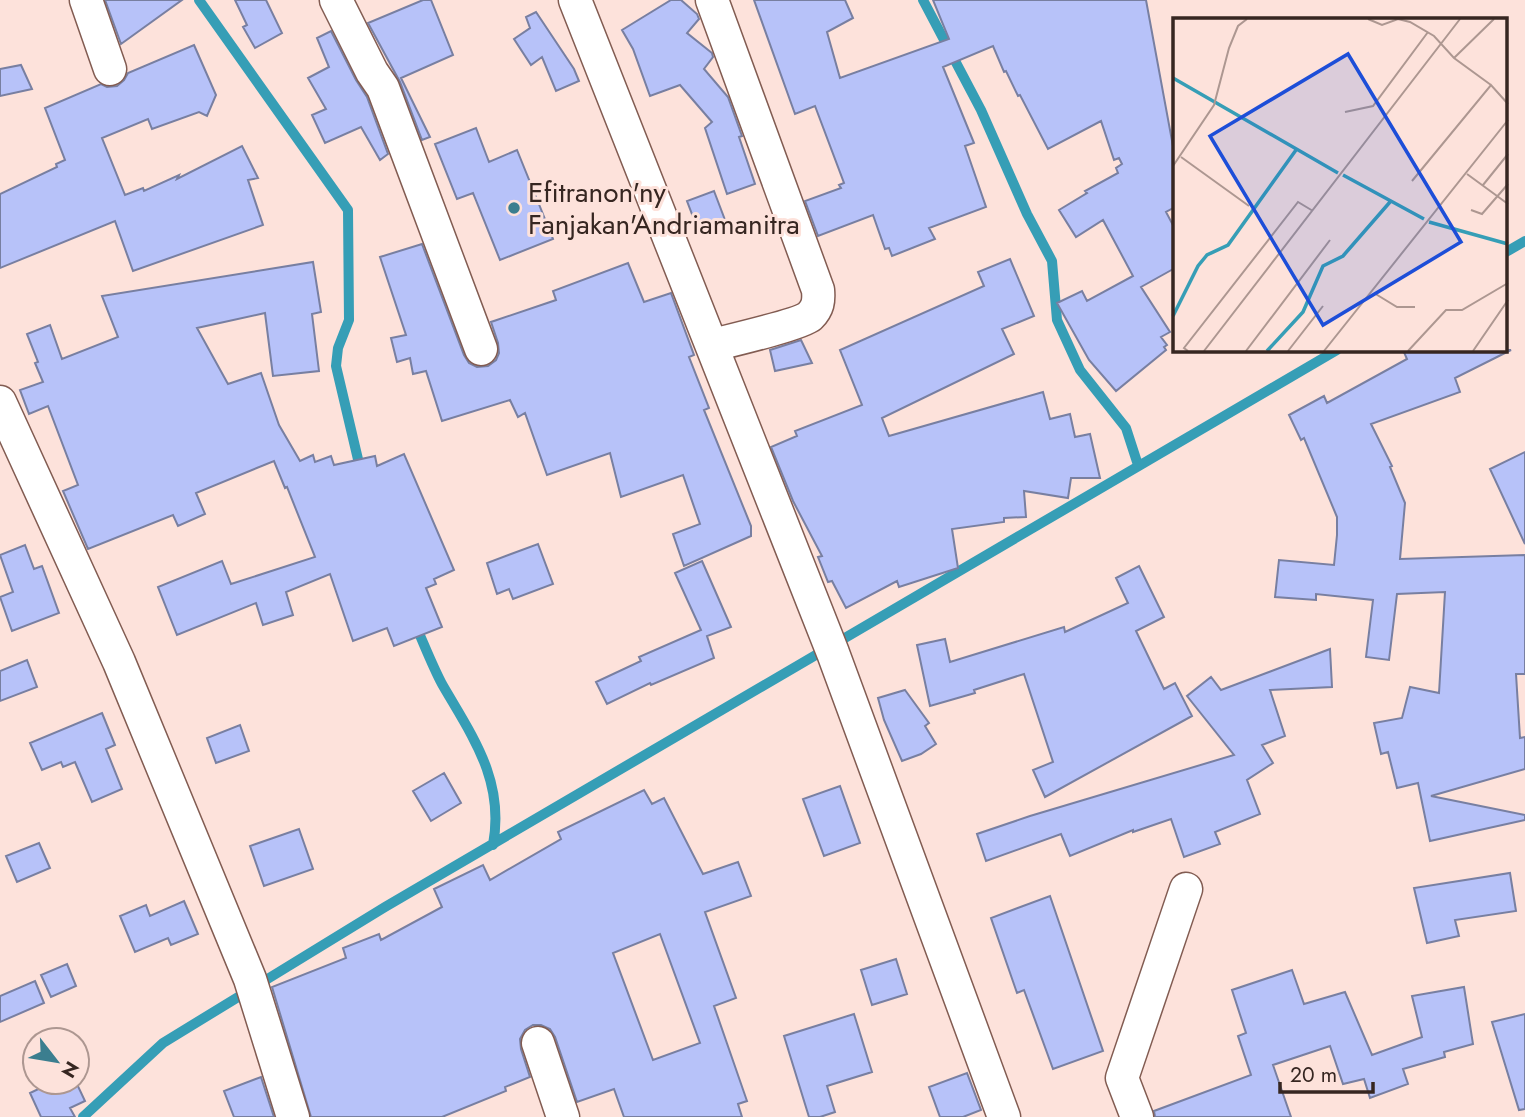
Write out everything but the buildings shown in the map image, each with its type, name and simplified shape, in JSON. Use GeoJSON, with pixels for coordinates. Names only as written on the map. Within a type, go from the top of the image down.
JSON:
{"type":"FeatureCollection","features":[{"type":"Feature","properties":{"kind":"street"},"geometry":{"type":"LineString","coordinates":[[86,0],[110,69]]}},
{"type":"Feature","properties":{"kind":"street"},"geometry":{"type":"LineString","coordinates":[[337,0],[372,72],[383,88],[481,349]]}},
{"type":"Feature","properties":{"kind":"street"},"geometry":{"type":"LineString","coordinates":[[575,0],[828,641],[1004,1117]]}},
{"type":"Feature","properties":{"kind":"street"},"geometry":{"type":"LineString","coordinates":[[712,0],[819,299],[817,306],[806,319],[713,345]]}},
{"type":"Feature","properties":{"kind":"street"},"geometry":{"type":"LineString","coordinates":[[2,413],[119,662],[250,979],[293,1117]]}},
{"type":"Feature","properties":{"kind":"street"},"geometry":{"type":"LineString","coordinates":[[1138,1117],[1122,1078],[1186,889]]}},
{"type":"Feature","properties":{"kind":"street"},"geometry":{"type":"LineString","coordinates":[[538,1043],[563,1117]]}},
{"type":"Feature","properties":{"kind":"waterway"},"geometry":{"type":"LineString","coordinates":[[199,0],[348,210],[349,320],[338,348],[336,366],[361,472]]}},
{"type":"Feature","properties":{"kind":"waterway"},"geometry":{"type":"LineString","coordinates":[[923,0],[981,110],[1027,214],[1052,261],[1057,320],[1080,370],[1126,428],[1138,465]]}},
{"type":"Feature","properties":{"kind":"waterway"},"geometry":{"type":"LineString","coordinates":[[1508,251],[1525,241]]}},
{"type":"Feature","properties":{"kind":"waterway"},"geometry":{"type":"LineString","coordinates":[[83,1117],[163,1043],[385,907],[1334,352]]}},
{"type":"Feature","properties":{"kind":"waterway"},"geometry":{"type":"LineString","coordinates":[[415,624],[438,677],[474,741],[490,779],[494,800],[493,845]]}},
{"type":"Feature","properties":{"kind":"place","name":"Efitranon'ny Fanjakan'Andriamanitra"},"geometry":{"type":"Point","coordinates":[514,208]}}]}
